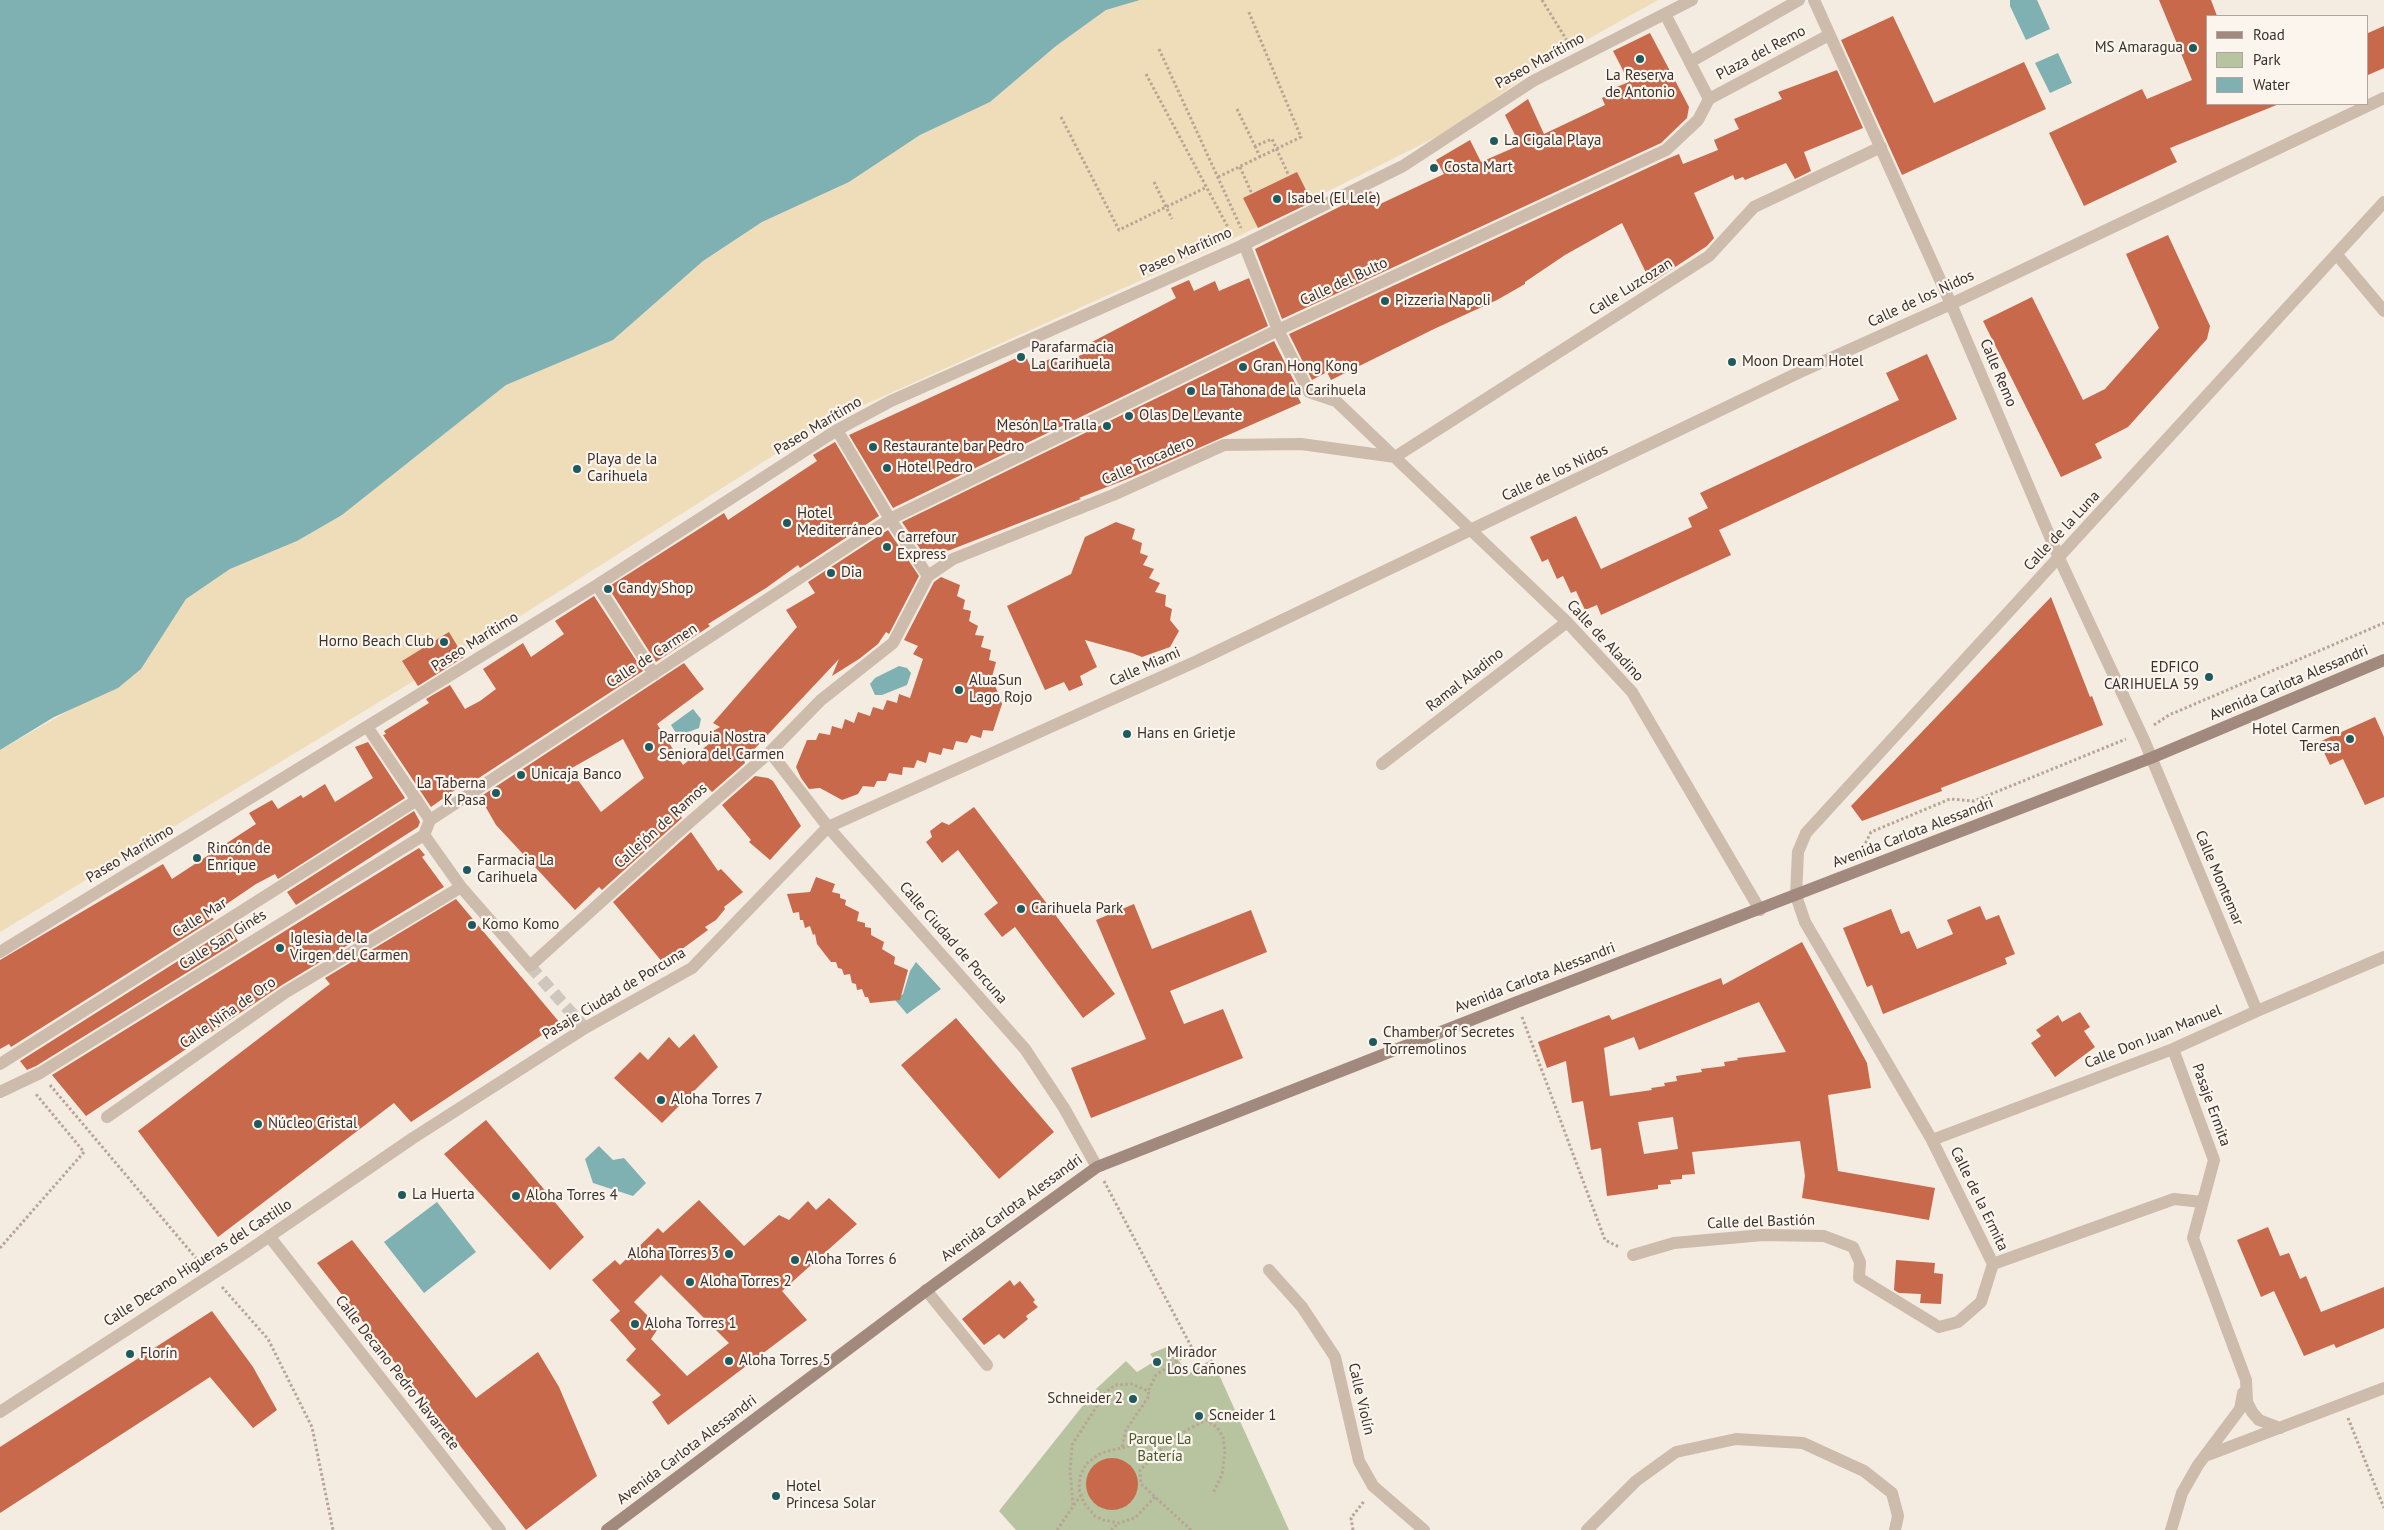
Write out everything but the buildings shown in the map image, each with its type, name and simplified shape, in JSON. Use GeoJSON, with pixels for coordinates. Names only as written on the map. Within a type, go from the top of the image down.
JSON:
{"type":"FeatureCollection","features":[{"type":"Feature","properties":{"kind":"main road","name":"Avenida Carlota Alessandri"},"geometry":{"type":"LineString","coordinates":[[607,1530],[926,1290],[1097,1167],[1517,1002],[2151,758],[2384,660]]}},
{"type":"Feature","properties":{"kind":"street","name":"Paseo Marítimo"},"geometry":{"type":"LineString","coordinates":[[0,952],[368,728],[597,585],[838,430],[891,401],[1243,244],[1403,166],[1533,81],[1692,0]]}},
{"type":"Feature","properties":{"kind":"street","name":"Plaza del Remo"},"geometry":{"type":"LineString","coordinates":[[1690,62],[1799,0]]}},
{"type":"Feature","properties":{"kind":"street","name":"Calle Remo"},"geometry":{"type":"LineString","coordinates":[[1814,0],[1951,304],[2059,558],[2151,758]]}},
{"type":"Feature","properties":{"kind":"street"},"geometry":{"type":"LineString","coordinates":[[1665,14],[1709,99]]}},
{"type":"Feature","properties":{"kind":"street","name":"Plaza del Remo"},"geometry":{"type":"LineString","coordinates":[[1709,99],[1829,35]]}},
{"type":"Feature","properties":{"kind":"street","name":"Calle de los Nidos"},"geometry":{"type":"LineString","coordinates":[[1471,529],[1586,477],[1800,372],[1951,304],[2384,98]]}},
{"type":"Feature","properties":{"kind":"street","name":"Calle del Bulto"},"geometry":{"type":"LineString","coordinates":[[890,519],[1278,330],[1666,150],[1698,120],[1709,99]]}},
{"type":"Feature","properties":{"kind":"street","name":"Calle Luzcozan"},"geometry":{"type":"LineString","coordinates":[[1395,457],[1709,256],[1754,207],[1881,147]]}},
{"type":"Feature","properties":{"kind":"street","name":"Calle de la Luna"},"geometry":{"type":"LineString","coordinates":[[1796,896],[1798,852],[1806,833],[2384,202]]}},
{"type":"Feature","properties":{"kind":"street","name":"Calle de Aladino"},"geometry":{"type":"LineString","coordinates":[[1243,244],[1278,330],[1309,392],[1336,401],[1567,622],[1632,692],[1760,910]]}},
{"type":"Feature","properties":{"kind":"street"},"geometry":{"type":"LineString","coordinates":[[2337,255],[2384,312]]}},
{"type":"Feature","properties":{"kind":"street"},"geometry":{"type":"LineString","coordinates":[[838,430],[890,519],[928,576]]}},
{"type":"Feature","properties":{"kind":"street","name":"Calle Trocadero"},"geometry":{"type":"LineString","coordinates":[[928,576],[953,559],[1113,496],[1224,445],[1301,444],[1395,457]]}},
{"type":"Feature","properties":{"kind":"street","name":"Calle de Carmen"},"geometry":{"type":"LineString","coordinates":[[430,820],[890,519]]}},
{"type":"Feature","properties":{"kind":"street","name":"Calle Miami"},"geometry":{"type":"LineString","coordinates":[[828,827],[1197,661],[1471,529]]}},
{"type":"Feature","properties":{"kind":"street","name":"Callejón de Ramos"},"geometry":{"type":"LineString","coordinates":[[461,887],[530,966],[770,752],[821,700],[892,643],[928,576]]}},
{"type":"Feature","properties":{"kind":"street"},"geometry":{"type":"LineString","coordinates":[[597,585],[654,674]]}},
{"type":"Feature","properties":{"kind":"street","name":"Ramal Aladino"},"geometry":{"type":"LineString","coordinates":[[1382,764],[1567,622]]}},
{"type":"Feature","properties":{"kind":"street"},"geometry":{"type":"LineString","coordinates":[[368,728],[430,820],[424,835],[461,887]]}},
{"type":"Feature","properties":{"kind":"street","name":"Calle Ciudad de Porcuna"},"geometry":{"type":"LineString","coordinates":[[770,752],[828,827],[1025,1049],[1064,1108],[1097,1167]]}},
{"type":"Feature","properties":{"kind":"street","name":"Calle Montemar"},"geometry":{"type":"LineString","coordinates":[[2151,758],[2257,1011]]}},
{"type":"Feature","properties":{"kind":"street","name":"Calle Mar"},"geometry":{"type":"LineString","coordinates":[[0,1064],[417,800]]}},
{"type":"Feature","properties":{"kind":"street","name":"Pasaje Ciudad de Porcuna"},"geometry":{"type":"LineString","coordinates":[[413,1138],[585,1028],[692,968],[828,827]]}},
{"type":"Feature","properties":{"kind":"street","name":"Calle San Ginés"},"geometry":{"type":"LineString","coordinates":[[0,1092],[40,1073],[424,835]]}},
{"type":"Feature","properties":{"kind":"street","name":"Calle Niña de Oro"},"geometry":{"type":"LineString","coordinates":[[107,1118],[286,992],[461,887]]}},
{"type":"Feature","properties":{"kind":"street","name":"Calle de la Ermita"},"geometry":{"type":"LineString","coordinates":[[1796,896],[1805,922],[1932,1140],[1993,1264],[2174,1199],[2202,1202]]}},
{"type":"Feature","properties":{"kind":"street","name":"Calle Don Juan Manuel"},"geometry":{"type":"LineString","coordinates":[[1932,1140],[2173,1049],[2384,957]]}},
{"type":"Feature","properties":{"kind":"street","name":"Pasaje Ermita"},"geometry":{"type":"LineString","coordinates":[[2173,1049],[2214,1160],[2211,1178],[2202,1202]]}},
{"type":"Feature","properties":{"kind":"street","name":"Calle Decano Higueras del Castillo"},"geometry":{"type":"LineString","coordinates":[[0,1412],[269,1236],[413,1138]]}},
{"type":"Feature","properties":{"kind":"street"},"geometry":{"type":"LineString","coordinates":[[2202,1202],[2193,1238],[2246,1380],[2246,1397],[2252,1412],[2259,1420],[2280,1428]]}},
{"type":"Feature","properties":{"kind":"street","name":"Calle del Bastión"},"geometry":{"type":"LineString","coordinates":[[1633,1255],[1674,1243],[1763,1235],[1824,1236],[1853,1247],[1860,1262],[1859,1278],[1939,1327],[1958,1322],[1981,1302],[1993,1264]]}},
{"type":"Feature","properties":{"kind":"street","name":"Calle Decano Pedro Navarrete"},"geometry":{"type":"LineString","coordinates":[[269,1236],[500,1530]]}},
{"type":"Feature","properties":{"kind":"street","name":"Calle Violín"},"geometry":{"type":"LineString","coordinates":[[1269,1270],[1302,1307],[1335,1357],[1359,1461],[1373,1486],[1424,1530]]}},
{"type":"Feature","properties":{"kind":"street"},"geometry":{"type":"LineString","coordinates":[[926,1290],[987,1365]]}},
{"type":"Feature","properties":{"kind":"street"},"geometry":{"type":"LineString","coordinates":[[2171,1530],[2182,1493],[2198,1465],[2208,1455],[2240,1409],[2246,1380]]}},
{"type":"Feature","properties":{"kind":"street"},"geometry":{"type":"LineString","coordinates":[[2208,1455],[2384,1388]]}},
{"type":"Feature","properties":{"kind":"street"},"geometry":{"type":"LineString","coordinates":[[1587,1530],[1636,1481],[1676,1452],[1736,1440],[1803,1443],[1864,1471],[1892,1493],[1898,1516],[1895,1530]]}},
{"type":"Feature","properties":{"kind":"path"},"geometry":{"type":"LineString","coordinates":[[1542,0],[1578,58]]}},
{"type":"Feature","properties":{"kind":"path"},"geometry":{"type":"LineString","coordinates":[[1218,177],[1302,137],[1248,10]]}},
{"type":"Feature","properties":{"kind":"path"},"geometry":{"type":"LineString","coordinates":[[1159,49],[1218,177],[1243,244]]}},
{"type":"Feature","properties":{"kind":"path"},"geometry":{"type":"LineString","coordinates":[[1146,74],[1207,187],[1243,244]]}},
{"type":"Feature","properties":{"kind":"path"},"geometry":{"type":"LineString","coordinates":[[1236,109],[1260,157]]}},
{"type":"Feature","properties":{"kind":"path"},"geometry":{"type":"LineString","coordinates":[[1062,117],[1119,230],[1207,187]]}},
{"type":"Feature","properties":{"kind":"path"},"geometry":{"type":"LineString","coordinates":[[1255,146],[1272,138],[1289,176]]}},
{"type":"Feature","properties":{"kind":"path"},"geometry":{"type":"LineString","coordinates":[[1240,167],[1252,194]]}},
{"type":"Feature","properties":{"kind":"path"},"geometry":{"type":"LineString","coordinates":[[1154,182],[1172,219]]}},
{"type":"Feature","properties":{"kind":"path"},"geometry":{"type":"LineString","coordinates":[[1859,855],[1871,832],[1950,799],[1974,801],[2141,733],[2169,715],[2384,623]]}},
{"type":"Feature","properties":{"kind":"path"},"geometry":{"type":"LineString","coordinates":[[1517,1002],[1605,1240],[1633,1255]]}},
{"type":"Feature","properties":{"kind":"path"},"geometry":{"type":"LineString","coordinates":[[0,1248],[84,1152],[25,1080]]}},
{"type":"Feature","properties":{"kind":"path"},"geometry":{"type":"LineString","coordinates":[[1097,1167],[1193,1350],[1156,1374],[1148,1391],[1149,1396],[1144,1406],[1126,1430],[1122,1447]]}},
{"type":"Feature","properties":{"kind":"path"},"geometry":{"type":"LineString","coordinates":[[1073,1505],[1070,1472],[1072,1445],[1106,1392],[1122,1383],[1142,1386],[1148,1391]]}},
{"type":"Feature","properties":{"kind":"path"},"geometry":{"type":"LineString","coordinates":[[2342,1404],[2384,1508]]}},
{"type":"Feature","properties":{"kind":"path"},"geometry":{"type":"LineString","coordinates":[[1191,1530],[1141,1484],[1140,1470],[1172,1438],[1206,1420],[1216,1427],[1222,1437],[1224,1458],[1222,1475],[1214,1493]]}},
{"type":"Feature","properties":{"kind":"path"},"geometry":{"type":"LineString","coordinates":[[1155,1497],[1135,1518],[1119,1522],[1103,1520],[1095,1516],[1084,1504],[1080,1495],[1079,1484],[1086,1464],[1100,1453],[1172,1438]]}},
{"type":"Feature","properties":{"kind":"path"},"geometry":{"type":"LineString","coordinates":[[1057,1530],[1080,1495]]}},
{"type":"Feature","properties":{"kind":"path"},"geometry":{"type":"LineString","coordinates":[[1353,1530],[1351,1518],[1368,1496]]}},
{"type":"Feature","properties":{"kind":"path"},"geometry":{"type":"LineString","coordinates":[[1112,1530],[1119,1522]]}},
{"type":"Feature","properties":{"kind":"green space","name":"Parque La Batería"},"geometry":{"type":"Polygon","coordinates":[[[1169,1346],[1188,1374],[1212,1359],[1289,1530],[1016,1530],[999,1511],[1096,1389],[1126,1361],[1137,1372],[1155,1361],[1150,1354],[1169,1346]]]}},
{"type":"Feature","properties":{"kind":"sand","name":"Playa de la Carihuela"},"geometry":{"type":"Polygon","coordinates":[[[1140,0],[1658,0],[1536,68],[1456,127],[1237,237],[826,422],[511,622],[0,932],[0,750],[141,669],[186,599],[230,569],[297,541],[342,515],[506,385],[613,340],[703,261],[762,222],[849,182],[920,135],[990,102],[1056,46],[1106,10],[1140,0]]]}},
{"type":"Feature","properties":{"kind":"water"},"geometry":{"type":"Polygon","coordinates":[[[0,0],[1140,0],[1106,10],[1056,46],[990,102],[920,135],[849,182],[762,222],[703,261],[613,340],[506,385],[342,515],[297,541],[230,569],[186,599],[141,669],[118,688],[54,717],[0,750],[0,0]]]}},
{"type":"Feature","properties":{"kind":"water"},"geometry":{"type":"Polygon","coordinates":[[[2010,0],[2037,0],[2050,29],[2026,40],[2010,6],[2010,0]]]}},
{"type":"Feature","properties":{"kind":"water"},"geometry":{"type":"Polygon","coordinates":[[[2058,53],[2072,83],[2050,93],[2035,63],[2058,53]]]}},
{"type":"Feature","properties":{"kind":"water"},"geometry":{"type":"Polygon","coordinates":[[[899,666],[907,668],[911,673],[907,685],[882,695],[875,695],[870,684],[875,678],[899,666]]]}},
{"type":"Feature","properties":{"kind":"water"},"geometry":{"type":"Polygon","coordinates":[[[693,709],[701,719],[699,728],[678,736],[671,725],[693,709]]]}},
{"type":"Feature","properties":{"kind":"water"},"geometry":{"type":"Polygon","coordinates":[[[916,962],[941,989],[907,1014],[895,1000],[903,994],[910,971],[916,962]]]}},
{"type":"Feature","properties":{"kind":"water"},"geometry":{"type":"Polygon","coordinates":[[[599,1146],[613,1160],[624,1158],[646,1183],[633,1196],[593,1183],[585,1159],[599,1146]]]}},
{"type":"Feature","properties":{"kind":"water"},"geometry":{"type":"Polygon","coordinates":[[[437,1202],[476,1252],[424,1293],[384,1242],[437,1202]]]}},
{"type":"Feature","properties":{"kind":"tunnel"},"geometry":{"type":"LineString","coordinates":[[530,966],[585,1028]]}},
{"type":"Feature","properties":{"kind":"place","name":"MS Amaragua"},"geometry":{"type":"Point","coordinates":[2193,48]}},
{"type":"Feature","properties":{"kind":"place","name":"La Reserva de Antonio"},"geometry":{"type":"Point","coordinates":[1640,59]}},
{"type":"Feature","properties":{"kind":"place","name":"La Cigala Playa"},"geometry":{"type":"Point","coordinates":[1494,141]}},
{"type":"Feature","properties":{"kind":"place","name":"Costa Mart"},"geometry":{"type":"Point","coordinates":[1434,168]}},
{"type":"Feature","properties":{"kind":"place","name":"Isabel (El Lele)"},"geometry":{"type":"Point","coordinates":[1277,199]}},
{"type":"Feature","properties":{"kind":"place","name":"Pizzeria Napoli"},"geometry":{"type":"Point","coordinates":[1385,301]}},
{"type":"Feature","properties":{"kind":"place","name":"Parafarmacia La Carihuela"},"geometry":{"type":"Point","coordinates":[1021,357]}},
{"type":"Feature","properties":{"kind":"place","name":"Moon Dream Hotel"},"geometry":{"type":"Point","coordinates":[1732,362]}},
{"type":"Feature","properties":{"kind":"place","name":"Gran Hong Kong"},"geometry":{"type":"Point","coordinates":[1243,367]}},
{"type":"Feature","properties":{"kind":"place","name":"La Tahona de la Carihuela"},"geometry":{"type":"Point","coordinates":[1191,391]}},
{"type":"Feature","properties":{"kind":"place","name":"Olas De Levante"},"geometry":{"type":"Point","coordinates":[1129,416]}},
{"type":"Feature","properties":{"kind":"place","name":"Mesón La Tralla"},"geometry":{"type":"Point","coordinates":[1107,426]}},
{"type":"Feature","properties":{"kind":"place","name":"Restaurante bar Pedro"},"geometry":{"type":"Point","coordinates":[873,447]}},
{"type":"Feature","properties":{"kind":"place","name":"Hotel Pedro"},"geometry":{"type":"Point","coordinates":[887,468]}},
{"type":"Feature","properties":{"kind":"place","name":"Playa de la Carihuela"},"geometry":{"type":"Point","coordinates":[577,469]}},
{"type":"Feature","properties":{"kind":"place","name":"Hotel Mediterráneo"},"geometry":{"type":"Point","coordinates":[787,523]}},
{"type":"Feature","properties":{"kind":"place","name":"Carrefour Express"},"geometry":{"type":"Point","coordinates":[887,547]}},
{"type":"Feature","properties":{"kind":"place","name":"Dia"},"geometry":{"type":"Point","coordinates":[831,573]}},
{"type":"Feature","properties":{"kind":"place","name":"Candy Shop"},"geometry":{"type":"Point","coordinates":[608,589]}},
{"type":"Feature","properties":{"kind":"place","name":"Horno Beach Club"},"geometry":{"type":"Point","coordinates":[444,642]}},
{"type":"Feature","properties":{"kind":"place","name":"EDFICO CARIHUELA 59"},"geometry":{"type":"Point","coordinates":[2209,677]}},
{"type":"Feature","properties":{"kind":"place","name":"AluaSun Lago Rojo"},"geometry":{"type":"Point","coordinates":[959,690]}},
{"type":"Feature","properties":{"kind":"place","name":"Hans en Grietje"},"geometry":{"type":"Point","coordinates":[1127,734]}},
{"type":"Feature","properties":{"kind":"place","name":"Hotel Carmen Teresa"},"geometry":{"type":"Point","coordinates":[2350,739]}},
{"type":"Feature","properties":{"kind":"place","name":"Parroquia Nostra Seniora del Carmen"},"geometry":{"type":"Point","coordinates":[649,747]}},
{"type":"Feature","properties":{"kind":"place","name":"Unicaja Banco"},"geometry":{"type":"Point","coordinates":[521,775]}},
{"type":"Feature","properties":{"kind":"place","name":"La Taberna K Pasa"},"geometry":{"type":"Point","coordinates":[496,793]}},
{"type":"Feature","properties":{"kind":"place","name":"Rincón de Enrique"},"geometry":{"type":"Point","coordinates":[197,858]}},
{"type":"Feature","properties":{"kind":"place","name":"Farmacia La Carihuela"},"geometry":{"type":"Point","coordinates":[467,870]}},
{"type":"Feature","properties":{"kind":"place","name":"Carihuela Park"},"geometry":{"type":"Point","coordinates":[1021,909]}},
{"type":"Feature","properties":{"kind":"place","name":"Komo Komo"},"geometry":{"type":"Point","coordinates":[472,925]}},
{"type":"Feature","properties":{"kind":"place","name":"Iglesia de la Virgen del Carmen"},"geometry":{"type":"Point","coordinates":[280,948]}},
{"type":"Feature","properties":{"kind":"place","name":"Chamber of Secretes Torremolinos"},"geometry":{"type":"Point","coordinates":[1373,1042]}},
{"type":"Feature","properties":{"kind":"place","name":"Aloha Torres 7"},"geometry":{"type":"Point","coordinates":[661,1100]}},
{"type":"Feature","properties":{"kind":"place","name":"Núcleo Cristal"},"geometry":{"type":"Point","coordinates":[258,1124]}},
{"type":"Feature","properties":{"kind":"place","name":"La Huerta"},"geometry":{"type":"Point","coordinates":[402,1195]}},
{"type":"Feature","properties":{"kind":"place","name":"Aloha Torres 4"},"geometry":{"type":"Point","coordinates":[516,1196]}},
{"type":"Feature","properties":{"kind":"place","name":"Aloha Torres 3"},"geometry":{"type":"Point","coordinates":[729,1254]}},
{"type":"Feature","properties":{"kind":"place","name":"Aloha Torres 6"},"geometry":{"type":"Point","coordinates":[795,1260]}},
{"type":"Feature","properties":{"kind":"place","name":"Aloha Torres 2"},"geometry":{"type":"Point","coordinates":[690,1282]}},
{"type":"Feature","properties":{"kind":"place","name":"Aloha Torres 1"},"geometry":{"type":"Point","coordinates":[635,1324]}},
{"type":"Feature","properties":{"kind":"place","name":"Florín"},"geometry":{"type":"Point","coordinates":[130,1354]}},
{"type":"Feature","properties":{"kind":"place","name":"Aloha Torres 5"},"geometry":{"type":"Point","coordinates":[729,1361]}},
{"type":"Feature","properties":{"kind":"place","name":"Mirador Los Cañones"},"geometry":{"type":"Point","coordinates":[1157,1362]}},
{"type":"Feature","properties":{"kind":"place","name":"Schneider 2"},"geometry":{"type":"Point","coordinates":[1133,1399]}},
{"type":"Feature","properties":{"kind":"place","name":"Scneider 1"},"geometry":{"type":"Point","coordinates":[1199,1416]}},
{"type":"Feature","properties":{"kind":"place","name":"Hotel Princesa Solar"},"geometry":{"type":"Point","coordinates":[776,1496]}}]}
